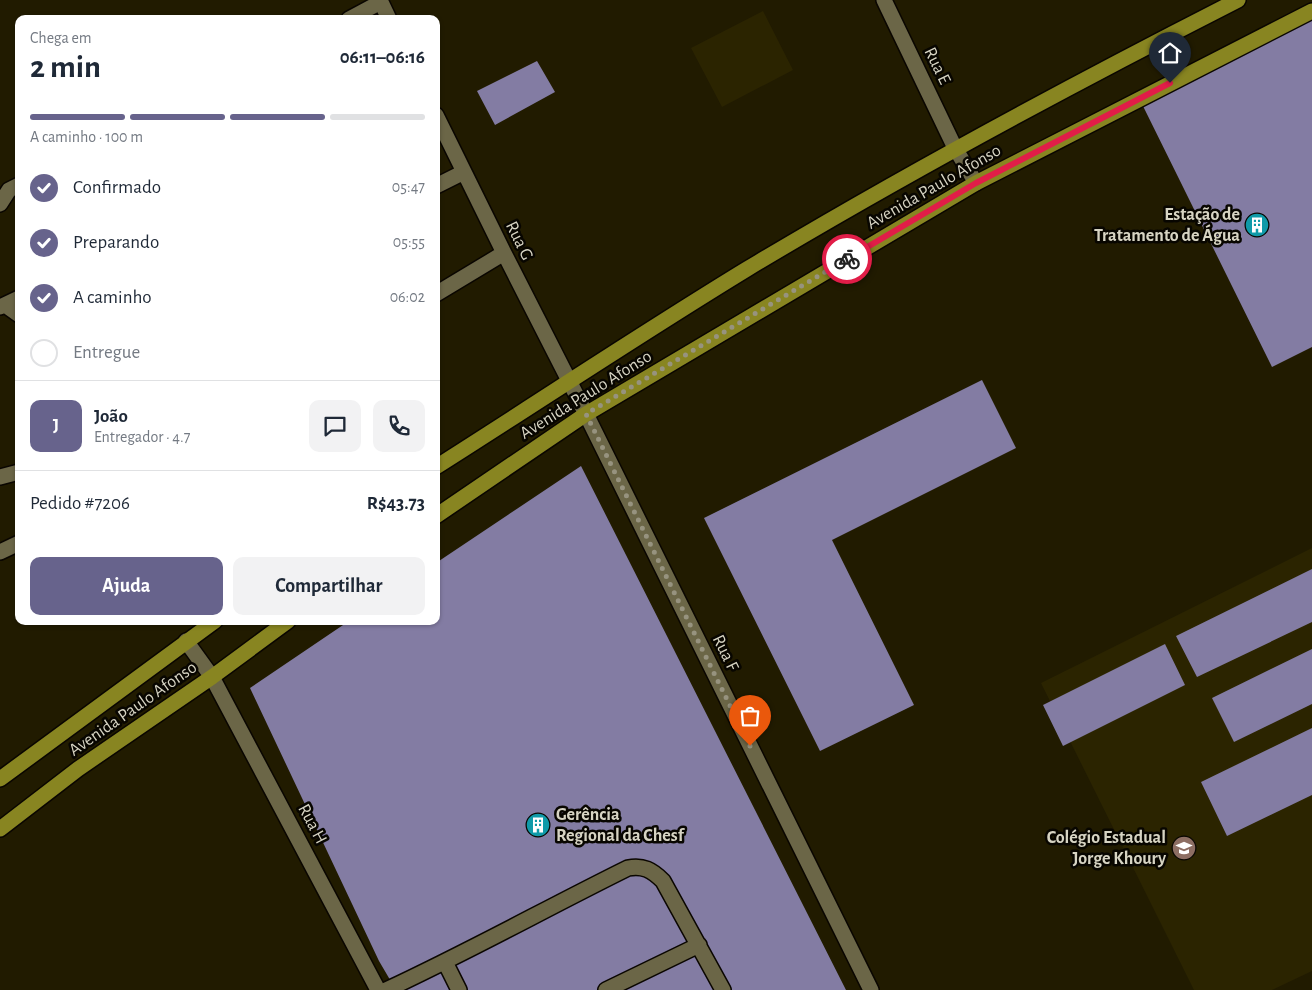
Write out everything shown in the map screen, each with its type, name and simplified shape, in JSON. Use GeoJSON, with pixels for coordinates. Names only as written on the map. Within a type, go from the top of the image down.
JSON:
{"type":"FeatureCollection","features":[{"type":"Feature","properties":{"kind":"main road","name":"Avenida Paulo Afonso"},"geometry":{"type":"LineString","coordinates":[[440,464],[653,327],[955,148],[1238,0]]}},
{"type":"Feature","properties":{"kind":"main road","name":"Avenida Paulo Afonso"},"geometry":{"type":"LineString","coordinates":[[440,513],[586,414],[976,183],[1312,11]]}},
{"type":"Feature","properties":{"kind":"main road","name":"Avenida Paulo Afonso"},"geometry":{"type":"LineString","coordinates":[[0,779],[209,625]]}},
{"type":"Feature","properties":{"kind":"main road","name":"Avenida Paulo Afonso"},"geometry":{"type":"LineString","coordinates":[[0,828],[78,769],[212,677],[283,625]]}},
{"type":"Feature","properties":{"kind":"street","name":"Rua E"},"geometry":{"type":"LineString","coordinates":[[884,0],[955,148],[976,183]]}},
{"type":"Feature","properties":{"kind":"street"},"geometry":{"type":"LineString","coordinates":[[355,15],[380,1],[387,15]]}},
{"type":"Feature","properties":{"kind":"street","name":"Rua G"},"geometry":{"type":"LineString","coordinates":[[440,123],[586,414]]}},
{"type":"Feature","properties":{"kind":"street"},"geometry":{"type":"LineString","coordinates":[[440,184],[464,172]]}},
{"type":"Feature","properties":{"kind":"street"},"geometry":{"type":"LineString","coordinates":[[0,204],[9,189]]}},
{"type":"Feature","properties":{"kind":"street"},"geometry":{"type":"LineString","coordinates":[[440,292],[504,253]]}},
{"type":"Feature","properties":{"kind":"street","name":"Rua F"},"geometry":{"type":"LineString","coordinates":[[586,414],[871,990]]}},
{"type":"Feature","properties":{"kind":"street"},"geometry":{"type":"LineString","coordinates":[[0,477],[15,473]]}},
{"type":"Feature","properties":{"kind":"street"},"geometry":{"type":"LineString","coordinates":[[0,552],[15,545]]}},
{"type":"Feature","properties":{"kind":"street","name":"Rua H"},"geometry":{"type":"LineString","coordinates":[[186,641],[212,677],[378,990]]}},
{"type":"Feature","properties":{"kind":"street"},"geometry":{"type":"LineString","coordinates":[[386,990],[445,962],[554,904],[628,868],[636,867],[654,872],[663,881],[724,990]]}},
{"type":"Feature","properties":{"kind":"street"},"geometry":{"type":"LineString","coordinates":[[606,990],[626,986],[699,945]]}},
{"type":"Feature","properties":{"kind":"street"},"geometry":{"type":"LineString","coordinates":[[445,962],[459,990]]}},
{"type":"Feature","properties":{"kind":"shaded area"},"geometry":{"type":"Polygon","coordinates":[[[763,11],[793,70],[722,107],[691,48],[763,11]]]}},
{"type":"Feature","properties":{"kind":"shaded area","name":"Colégio Estadual Jorge Khoury"},"geometry":{"type":"Polygon","coordinates":[[[1312,548],[1312,971],[1272,990],[1194,990],[1041,683],[1312,548]]]}},
{"type":"Feature","properties":{"kind":"building","name":"Estação de Tratamento de Água"},"geometry":{"type":"Polygon","coordinates":[[[1312,15],[1312,347],[1272,367],[1141,102],[1312,15]]]}},
{"type":"Feature","properties":{"kind":"building"},"geometry":{"type":"Polygon","coordinates":[[[537,61],[555,92],[495,125],[477,91],[537,61]]]}},
{"type":"Feature","properties":{"kind":"building"},"geometry":{"type":"Polygon","coordinates":[[[982,380],[1016,448],[832,540],[914,705],[820,751],[704,518],[982,380]]]}},
{"type":"Feature","properties":{"kind":"building","name":"Gerência Regional da Chesf"},"geometry":{"type":"Polygon","coordinates":[[[581,466],[846,990],[396,990],[379,961],[250,688],[343,625],[440,625],[440,560],[581,466]]]}},
{"type":"Feature","properties":{"kind":"building"},"geometry":{"type":"Polygon","coordinates":[[[1312,569],[1312,622],[1197,677],[1176,636],[1312,569]]]}},
{"type":"Feature","properties":{"kind":"building"},"geometry":{"type":"Polygon","coordinates":[[[1165,644],[1185,685],[1063,746],[1043,705],[1165,644]]]}},
{"type":"Feature","properties":{"kind":"building"},"geometry":{"type":"Polygon","coordinates":[[[1312,649],[1312,704],[1234,742],[1212,698],[1312,649]]]}},
{"type":"Feature","properties":{"kind":"building"},"geometry":{"type":"Polygon","coordinates":[[[1312,728],[1312,795],[1227,836],[1201,782],[1312,728]]]}},
{"type":"Feature","properties":{"kind":"way so far"},"geometry":{"type":"LineString","coordinates":[[750,746],[586,414],[847,259]]}},
{"type":"Feature","properties":{"kind":"place","name":"Estação de Tratamento de Água"},"geometry":{"type":"Point","coordinates":[1257,225]}},
{"type":"Feature","properties":{"kind":"place","name":"Gerência Regional da Chesf"},"geometry":{"type":"Point","coordinates":[538,825]}},
{"type":"Feature","properties":{"kind":"place","name":"Colégio Estadual Jorge Khoury"},"geometry":{"type":"Point","coordinates":[1184,848]}},
{"type":"Feature","properties":{"kind":"route"},"geometry":{"type":"LineString","coordinates":[[847,259],[976,183],[1170,83]]}}]}
